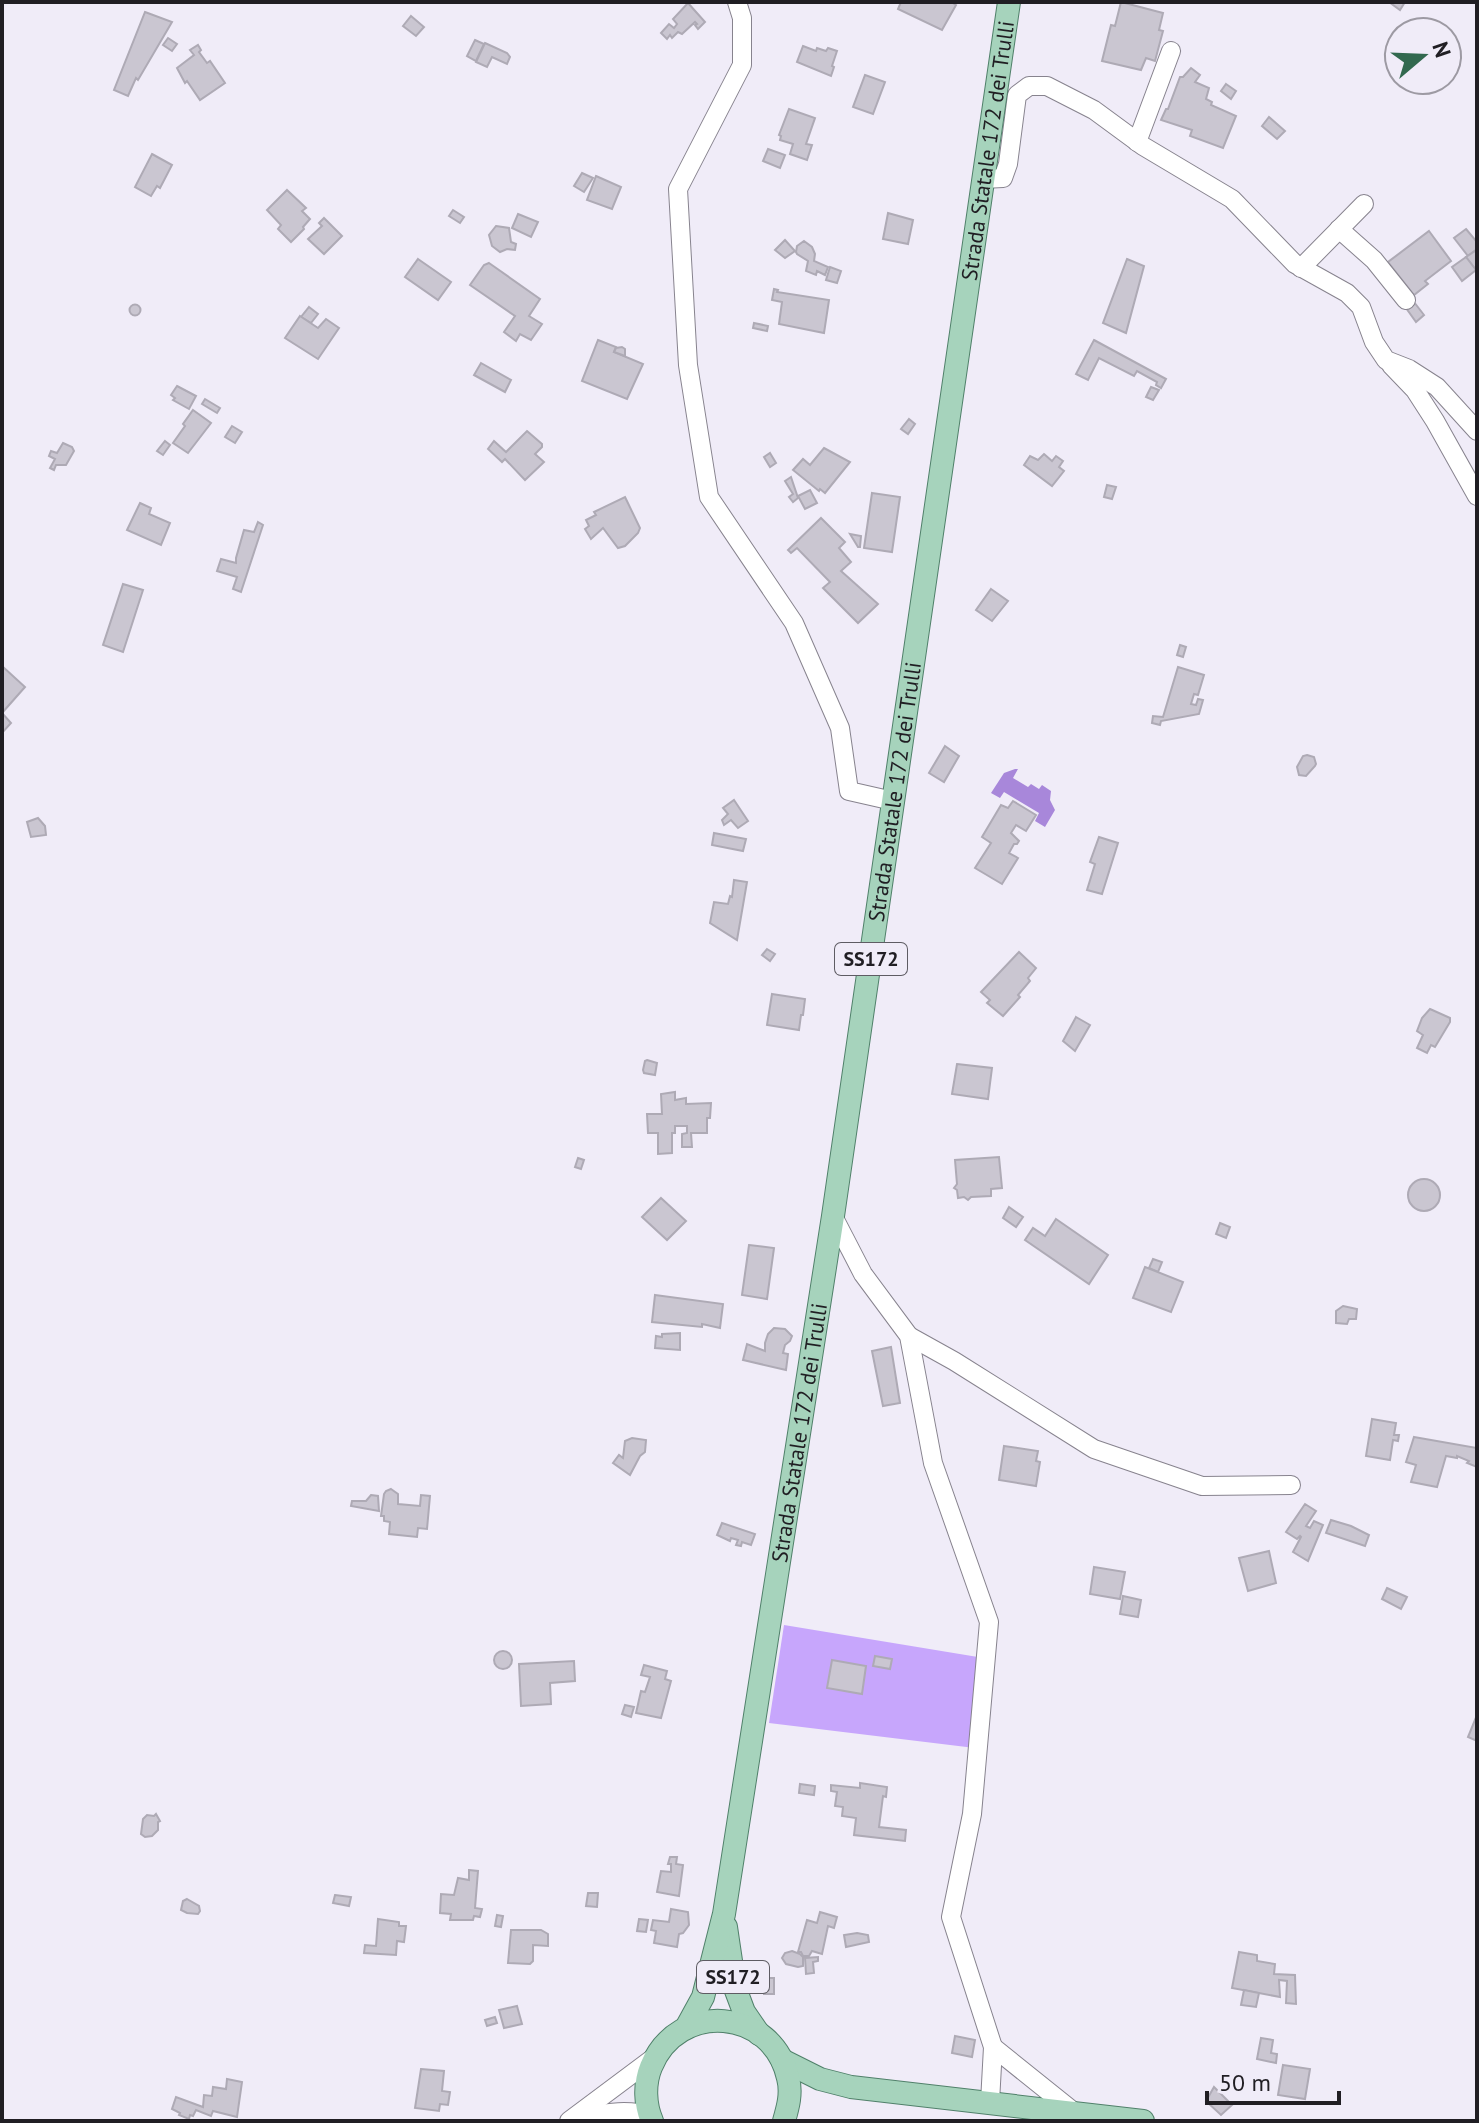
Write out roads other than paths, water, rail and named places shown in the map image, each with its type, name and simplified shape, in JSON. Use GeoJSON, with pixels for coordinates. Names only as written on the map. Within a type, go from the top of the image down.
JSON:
{"type":"FeatureCollection","features":[{"type":"Feature","properties":{"kind":"main road","name":"Strada Statale 172 dei Trulli"},"geometry":{"type":"LineString","coordinates":[[686,2028],[703,1997],[724,1914],[833,1216],[1009,2]]}},
{"type":"Feature","properties":{"kind":"main road","name":"Strada Statale 172 dei Trulli"},"geometry":{"type":"LineString","coordinates":[[724,1914],[735,1988],[744,2012],[782,2060]]}},
{"type":"Feature","properties":{"kind":"main road"},"geometry":{"type":"LineString","coordinates":[[651,2118],[646,2085],[649,2071],[668,2040],[704,2021],[722,2020],[741,2024],[760,2034]]}},
{"type":"Feature","properties":{"kind":"main road"},"geometry":{"type":"LineString","coordinates":[[782,2060],[820,2079],[851,2087],[1143,2121]]}},
{"type":"Feature","properties":{"kind":"main road"},"geometry":{"type":"LineString","coordinates":[[782,2060],[789,2081],[790,2102],[784,2121]]}},
{"type":"Feature","properties":{"kind":"street"},"geometry":{"type":"LineString","coordinates":[[737,2],[742,18],[742,65],[678,189],[688,365],[709,497],[794,623],[840,728],[849,791],[893,801]]}},
{"type":"Feature","properties":{"kind":"street"},"geometry":{"type":"LineString","coordinates":[[1137,142],[1171,51]]}},
{"type":"Feature","properties":{"kind":"street"},"geometry":{"type":"LineString","coordinates":[[983,179],[1003,178],[1008,164],[1017,95],[1029,86],[1047,86],[1094,110],[1137,142],[1232,199],[1295,264],[1347,293],[1361,307],[1374,342],[1386,360],[1415,390],[1477,496]]}},
{"type":"Feature","properties":{"kind":"street"},"geometry":{"type":"LineString","coordinates":[[1301,268],[1364,204]]}},
{"type":"Feature","properties":{"kind":"street"},"geometry":{"type":"LineString","coordinates":[[1339,229],[1374,260],[1406,300]]}},
{"type":"Feature","properties":{"kind":"street"},"geometry":{"type":"LineString","coordinates":[[1386,360],[1409,369],[1437,387],[1477,431]]}},
{"type":"Feature","properties":{"kind":"street"},"geometry":{"type":"LineString","coordinates":[[833,1216],[863,1274],[909,1336],[1094,1449],[1202,1486],[1291,1485]]}},
{"type":"Feature","properties":{"kind":"street"},"geometry":{"type":"LineString","coordinates":[[909,1336],[933,1463],[989,1622],[972,1814],[951,1917],[993,2047],[990,2102]]}},
{"type":"Feature","properties":{"kind":"street"},"geometry":{"type":"LineString","coordinates":[[993,2047],[1074,2112]]}},
{"type":"Feature","properties":{"kind":"street"},"geometry":{"type":"LineString","coordinates":[[572,2120],[656,2056]]}},
{"type":"Feature","properties":{"kind":"street"},"geometry":{"type":"LineString","coordinates":[[572,2120],[636,2111],[651,2118]]}}]}
